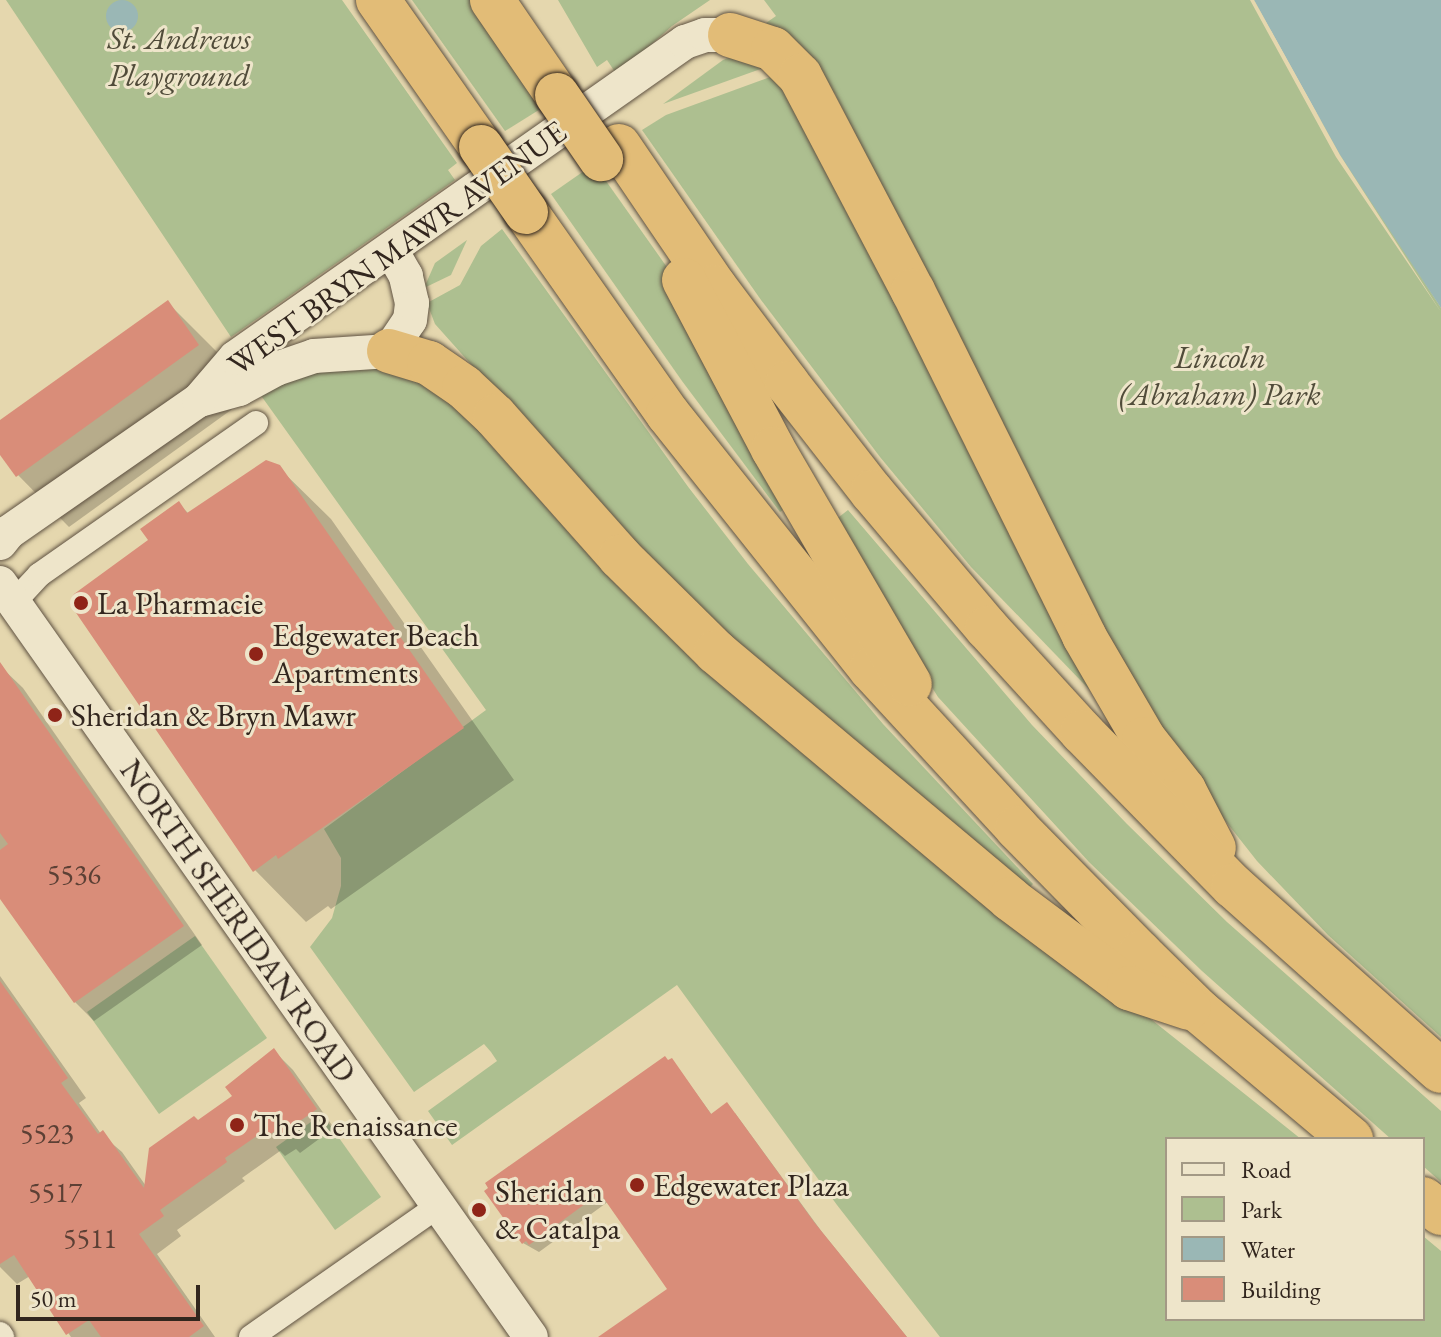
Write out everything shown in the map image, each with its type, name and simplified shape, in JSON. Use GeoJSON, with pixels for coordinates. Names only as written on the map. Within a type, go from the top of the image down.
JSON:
{"type":"FeatureCollection","features":[{"type":"Feature","properties":{"kind":"highway"},"geometry":{"type":"LineString","coordinates":[[378,0],[659,401],[760,534],[862,658],[1085,899],[1199,1011],[1349,1137]]}},
{"type":"Feature","properties":{"kind":"highway"},"geometry":{"type":"LineString","coordinates":[[492,0],[565,89],[610,153],[872,492],[1082,732],[1233,886],[1441,1071]]}},
{"type":"Feature","properties":{"kind":"highway"},"geometry":{"type":"LineString","coordinates":[[516,0],[565,89]]}},
{"type":"Feature","properties":{"kind":"highway"},"geometry":{"type":"LineString","coordinates":[[730,35],[753,40],[782,55],[807,87],[913,291],[1084,636],[1144,739],[1184,790],[1233,886]]}},
{"type":"Feature","properties":{"kind":"highway"},"geometry":{"type":"LineString","coordinates":[[610,153],[689,288],[773,449],[958,765]]}},
{"type":"Feature","properties":{"kind":"highway"},"geometry":{"type":"LineString","coordinates":[[389,351],[429,363],[464,387],[620,557],[716,652],[1010,899],[1129,988],[1199,1011]]}},
{"type":"Feature","properties":{"kind":"highway"},"geometry":{"type":"LineString","coordinates":[[1425,1201],[1441,1213]]}},
{"type":"Feature","properties":{"kind":"main road","name":"WEST BRYN MAWR AVENUE"},"geometry":{"type":"LineString","coordinates":[[0,543],[9,532],[199,400],[235,358],[685,42],[705,35],[730,35]]}},
{"type":"Feature","properties":{"kind":"main road"},"geometry":{"type":"LineString","coordinates":[[199,400],[239,389],[266,374],[314,356],[389,351],[410,320],[412,303],[406,276],[391,250]]}},
{"type":"Feature","properties":{"kind":"main road","name":"NORTH SHERIDAN ROAD"},"geometry":{"type":"LineString","coordinates":[[5,601],[531,1337]]}},
{"type":"Feature","properties":{"kind":"street","name":"WEST BRYN MAWR AVENUE"},"geometry":{"type":"LineString","coordinates":[[5,601],[256,423]]}},
{"type":"Feature","properties":{"kind":"street"},"geometry":{"type":"LineString","coordinates":[[251,1337],[438,1206]]}},
{"type":"Feature","properties":{"kind":"green space","name":"St. Andrews Playground"},"geometry":{"type":"Polygon","coordinates":[[[6,0],[342,0],[457,163],[448,170],[455,180],[231,337],[6,0]]]}},
{"type":"Feature","properties":{"kind":"green space"},"geometry":{"type":"Polygon","coordinates":[[[412,0],[478,0],[542,108],[505,131],[412,0]]]}},
{"type":"Feature","properties":{"kind":"green space"},"geometry":{"type":"Polygon","coordinates":[[[558,0],[710,0],[672,26],[617,75],[607,60],[597,67],[558,0]]]}},
{"type":"Feature","properties":{"kind":"green space","name":"Lincoln (Abraham) Park"},"geometry":{"type":"Polygon","coordinates":[[[764,0],[1254,0],[1303,92],[1441,308],[1441,1037],[1328,935],[1257,861],[1205,795],[1130,684],[835,94],[797,43],[766,23],[776,16],[764,0]]]}},
{"type":"Feature","properties":{"kind":"green space"},"geometry":{"type":"Polygon","coordinates":[[[733,56],[772,65],[663,104],[723,60],[733,56]]]}},
{"type":"Feature","properties":{"kind":"green space"},"geometry":{"type":"Polygon","coordinates":[[[784,72],[1110,711],[971,567],[880,457],[761,300],[642,130],[666,115],[784,72]]]}},
{"type":"Feature","properties":{"kind":"green space"},"geometry":{"type":"Polygon","coordinates":[[[594,164],[669,270],[794,503],[780,512],[682,381],[551,194],[594,164]]]}},
{"type":"Feature","properties":{"kind":"green space"},"geometry":{"type":"Polygon","coordinates":[[[502,229],[689,488],[748,564],[883,724],[1033,884],[1030,887],[740,653],[595,503],[435,324],[427,303],[460,285],[481,246],[502,229]]]}},
{"type":"Feature","properties":{"kind":"green space"},"geometry":{"type":"Polygon","coordinates":[[[467,240],[451,275],[424,288],[435,263],[467,240]]]}},
{"type":"Feature","properties":{"kind":"green space"},"geometry":{"type":"Polygon","coordinates":[[[380,364],[432,382],[820,755],[1298,1137],[1165,1137],[1165,1321],[1425,1321],[1425,1238],[1441,1251],[1441,1337],[940,1337],[837,1205],[677,985],[452,1145],[428,1111],[497,1061],[491,1052],[484,1044],[414,1092],[310,947],[332,918],[341,886],[341,858],[324,829],[486,710],[257,390],[281,376],[380,364]]]}},
{"type":"Feature","properties":{"kind":"green space"},"geometry":{"type":"Polygon","coordinates":[[[848,510],[1032,725],[1127,824],[1227,922],[1441,1111],[1441,1182],[1425,1168],[1425,1137],[1389,1137],[1202,971],[1089,862],[938,697],[830,524],[848,510]]]}},
{"type":"Feature","properties":{"kind":"green space"},"geometry":{"type":"Polygon","coordinates":[[[195,936],[267,1038],[159,1114],[87,1012],[195,936]]]}},
{"type":"Feature","properties":{"kind":"green space"},"geometry":{"type":"Polygon","coordinates":[[[322,1114],[381,1197],[335,1230],[276,1147],[322,1114]]]}},
{"type":"Feature","properties":{"kind":"water"},"geometry":{"type":"Polygon","coordinates":[[[122,0],[133,5],[138,16],[133,27],[122,32],[111,27],[106,16],[111,5],[122,0]]]}},
{"type":"Feature","properties":{"kind":"water"},"geometry":{"type":"Polygon","coordinates":[[[1254,0],[1441,0],[1441,308],[1340,155],[1254,0]]]}},
{"type":"Feature","properties":{"kind":"pier"},"geometry":{"type":"Polygon","coordinates":[[[1250,0],[1254,0],[1340,155],[1441,312],[1336,157],[1250,0]]]}},
{"type":"Feature","properties":{"kind":"building"},"geometry":{"type":"Polygon","coordinates":[[[168,300],[199,345],[16,477],[0,455],[0,420],[168,300]]]}},
{"type":"Feature","properties":{"kind":"building","name":"Edgewater Beach Apartments"},"geometry":{"type":"Polygon","coordinates":[[[266,460],[280,465],[464,728],[278,859],[276,855],[253,872],[70,604],[74,594],[148,540],[140,529],[179,501],[187,513],[266,460]]]}},
{"type":"Feature","properties":{"kind":"building"},"geometry":{"type":"Polygon","coordinates":[[[0,662],[184,926],[74,1003],[0,899],[0,850],[8,844],[0,833],[0,662]]]}},
{"type":"Feature","properties":{"kind":"building"},"geometry":{"type":"Polygon","coordinates":[[[0,981],[68,1078],[61,1083],[98,1134],[103,1130],[144,1188],[149,1148],[194,1116],[198,1120],[232,1096],[225,1087],[274,1048],[317,1109],[280,1135],[276,1130],[264,1139],[261,1133],[225,1158],[227,1162],[160,1210],[164,1216],[139,1234],[204,1326],[189,1337],[101,1337],[89,1320],[66,1335],[14,1255],[0,1264],[0,981]]]}},
{"type":"Feature","properties":{"kind":"building","name":"Edgewater Plaza"},"geometry":{"type":"Polygon","coordinates":[[[665,1056],[668,1060],[672,1058],[711,1114],[727,1102],[814,1222],[907,1337],[598,1337],[667,1289],[600,1193],[529,1245],[526,1241],[522,1244],[484,1191],[488,1188],[485,1183],[665,1056]]]}},
{"type":"Feature","properties":{"kind":"place","name":"La Pharmacie"},"geometry":{"type":"Point","coordinates":[81,603]}},
{"type":"Feature","properties":{"kind":"place","name":"Edgewater Beach Apartments"},"geometry":{"type":"Point","coordinates":[256,654]}},
{"type":"Feature","properties":{"kind":"place","name":"Sheridan & Bryn Mawr"},"geometry":{"type":"Point","coordinates":[55,715]}},
{"type":"Feature","properties":{"kind":"place","name":"The Renaissance"},"geometry":{"type":"Point","coordinates":[237,1125]}},
{"type":"Feature","properties":{"kind":"place","name":"Edgewater Plaza"},"geometry":{"type":"Point","coordinates":[637,1185]}},
{"type":"Feature","properties":{"kind":"place","name":"Sheridan & Catalpa"},"geometry":{"type":"Point","coordinates":[479,1210]}}]}
